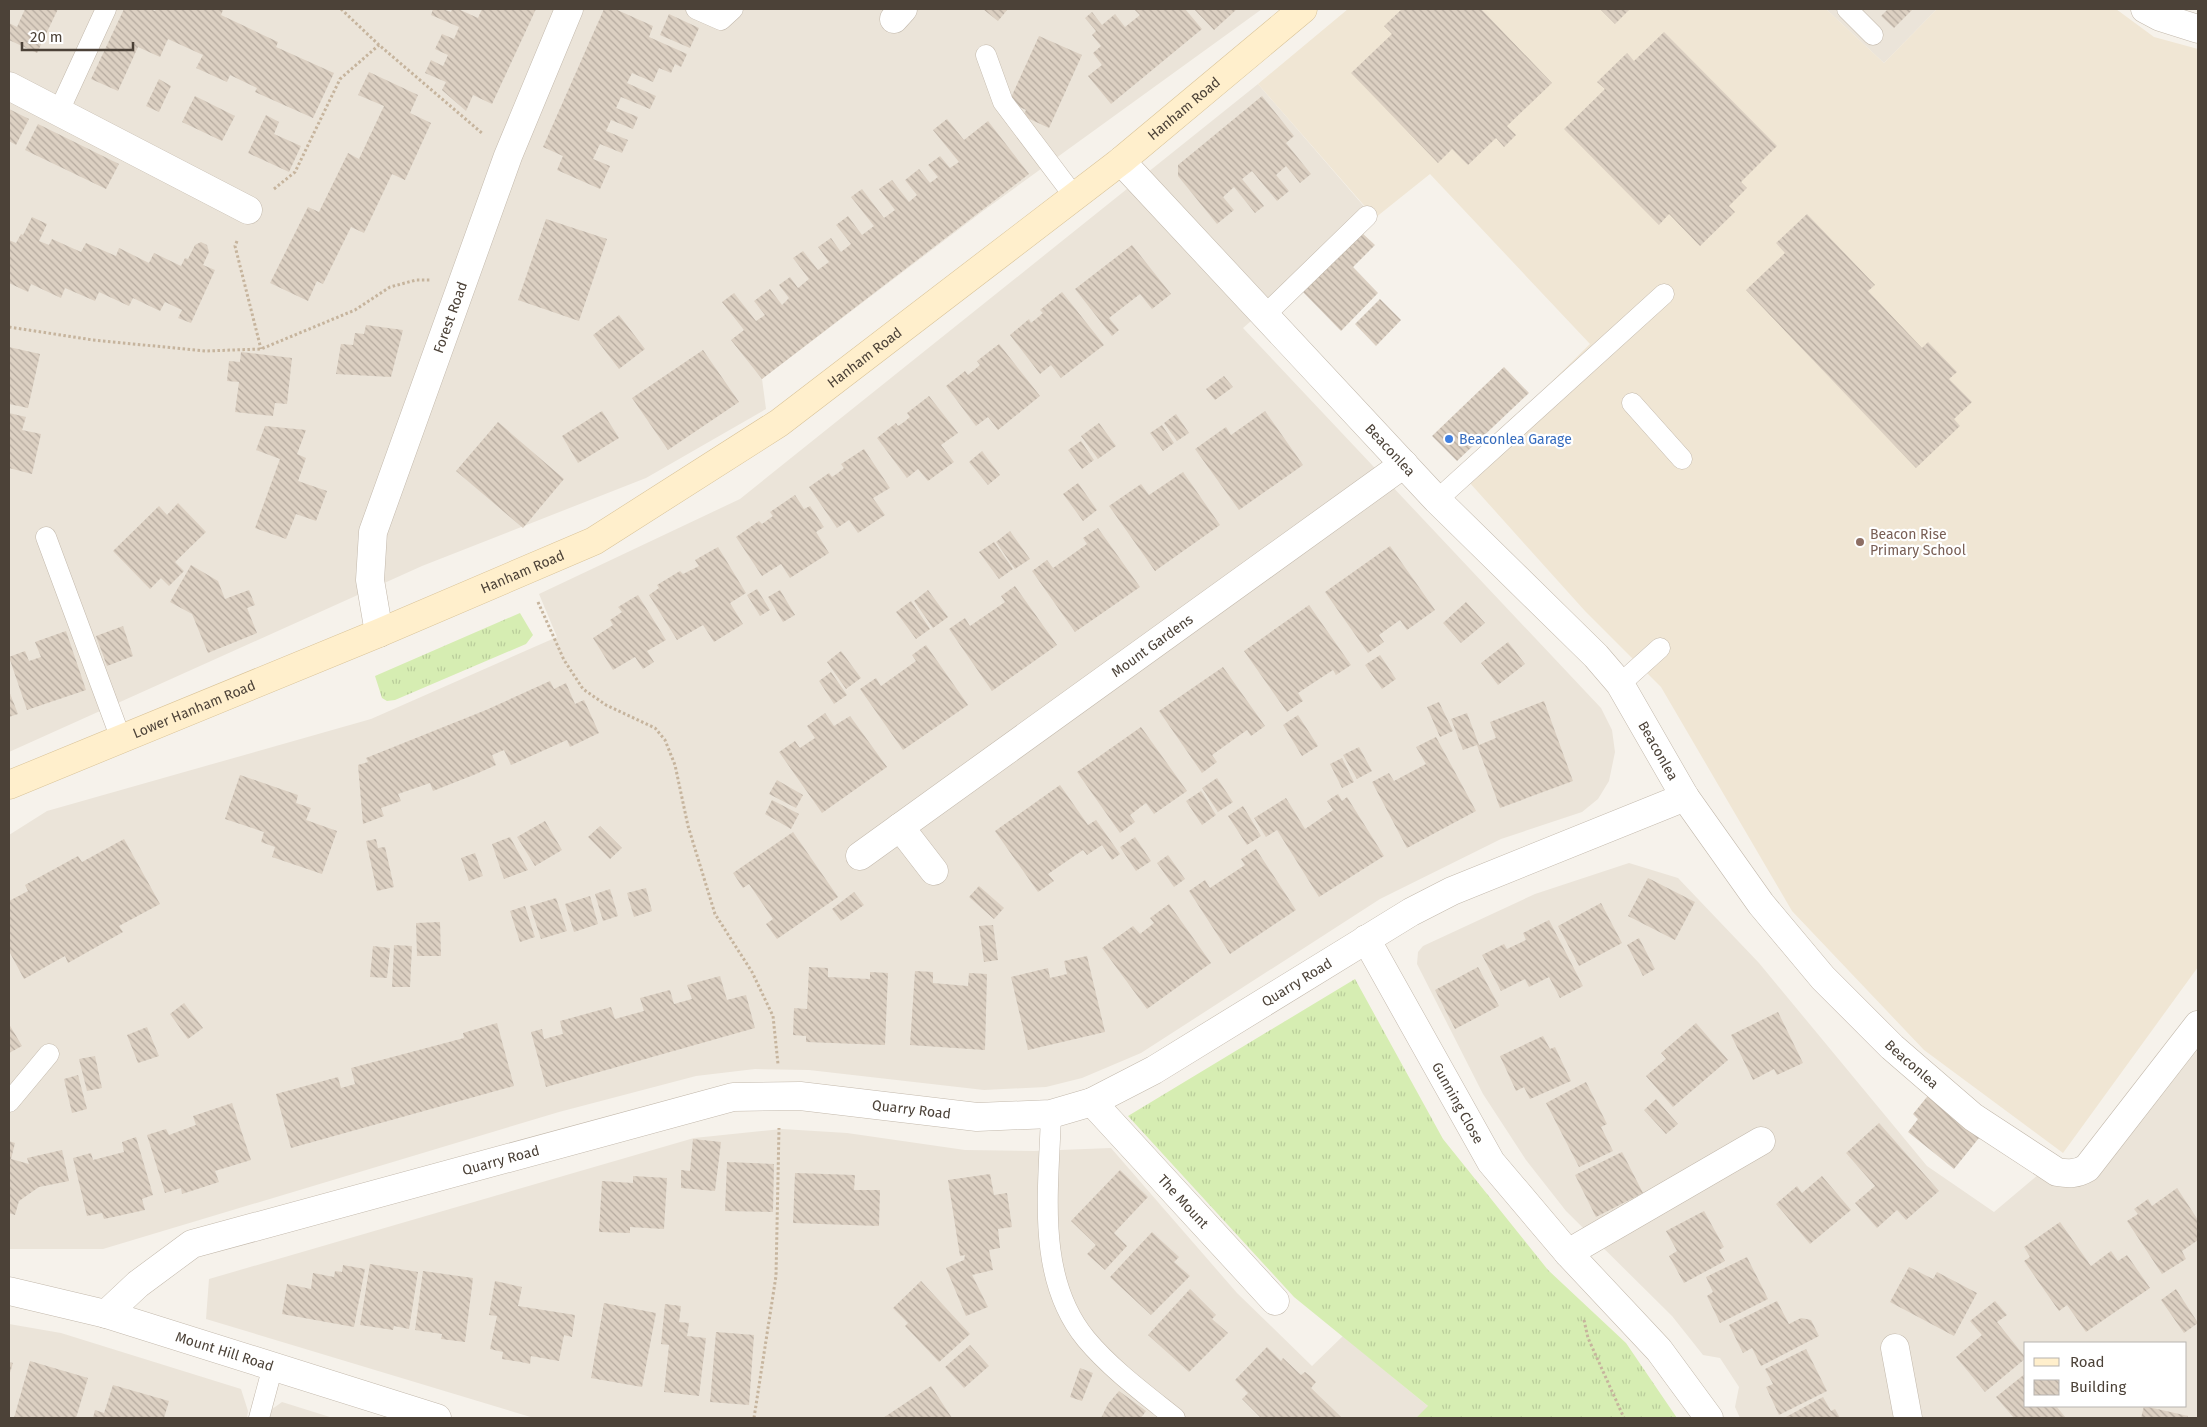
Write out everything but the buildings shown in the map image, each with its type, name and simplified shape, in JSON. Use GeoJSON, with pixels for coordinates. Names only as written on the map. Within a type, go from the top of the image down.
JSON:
{"type":"FeatureCollection","features":[{"type":"Feature","properties":{"kind":"main road","name":"Hanham Road"},"geometry":{"type":"LineString","coordinates":[[379,633],[594,540],[779,423],[1121,160],[1303,9]]}},
{"type":"Feature","properties":{"kind":"main road","name":"Lower Hanham Road"},"geometry":{"type":"LineString","coordinates":[[9,785],[379,633]]}},
{"type":"Feature","properties":{"kind":"street","name":"Forest Road"},"geometry":{"type":"LineString","coordinates":[[379,633],[370,580],[374,532],[508,156],[569,9]]}},
{"type":"Feature","properties":{"kind":"street"},"geometry":{"type":"LineString","coordinates":[[2145,9],[2160,17],[2198,29]]}},
{"type":"Feature","properties":{"kind":"street"},"geometry":{"type":"LineString","coordinates":[[9,86],[248,210]]}},
{"type":"Feature","properties":{"kind":"street","name":"Beaconlea"},"geometry":{"type":"LineString","coordinates":[[1121,160],[1437,500],[1596,656],[1620,684],[1686,797],[1761,904],[1823,978],[1892,1047],[1973,1116],[2057,1172],[2079,1173],[2087,1168],[2198,1025]]}},
{"type":"Feature","properties":{"kind":"street","name":"Mount Gardens"},"geometry":{"type":"LineString","coordinates":[[860,856],[1404,464]]}},
{"type":"Feature","properties":{"kind":"street","name":"Quarry Road"},"geometry":{"type":"LineString","coordinates":[[106,1314],[138,1284],[192,1244],[733,1097],[800,1096],[976,1117],[1051,1114],[1092,1102],[1154,1070],[1411,912],[1452,891],[1686,797]]}},
{"type":"Feature","properties":{"kind":"street"},"geometry":{"type":"LineString","coordinates":[[900,827],[934,871]]}},
{"type":"Feature","properties":{"kind":"street","name":"Gunning Close"},"geometry":{"type":"LineString","coordinates":[[1366,939],[1491,1162],[1568,1253],[1659,1350],[1710,1418]]}},
{"type":"Feature","properties":{"kind":"street","name":"The Mount"},"geometry":{"type":"LineString","coordinates":[[1092,1102],[1275,1301]]}},
{"type":"Feature","properties":{"kind":"street"},"geometry":{"type":"LineString","coordinates":[[1568,1253],[1761,1141]]}},
{"type":"Feature","properties":{"kind":"street","name":"Mount Hill Road"},"geometry":{"type":"LineString","coordinates":[[9,1290],[106,1314],[437,1418]]}},
{"type":"Feature","properties":{"kind":"street"},"geometry":{"type":"LineString","coordinates":[[1895,1348],[1908,1418]]}},
{"type":"Feature","properties":{"kind":"lane"},"geometry":{"type":"LineString","coordinates":[[59,111],[106,9]]}},
{"type":"Feature","properties":{"kind":"lane"},"geometry":{"type":"LineString","coordinates":[[696,9],[721,20],[733,9]]}},
{"type":"Feature","properties":{"kind":"lane"},"geometry":{"type":"LineString","coordinates":[[1847,9],[1873,35]]}},
{"type":"Feature","properties":{"kind":"lane"},"geometry":{"type":"LineString","coordinates":[[986,55],[1004,102],[1074,196]]}},
{"type":"Feature","properties":{"kind":"lane"},"geometry":{"type":"LineString","coordinates":[[1265,315],[1367,216]]}},
{"type":"Feature","properties":{"kind":"lane"},"geometry":{"type":"LineString","coordinates":[[1437,500],[1664,294]]}},
{"type":"Feature","properties":{"kind":"lane"},"geometry":{"type":"LineString","coordinates":[[1632,403],[1682,459]]}},
{"type":"Feature","properties":{"kind":"lane"},"geometry":{"type":"LineString","coordinates":[[46,537],[121,739]]}},
{"type":"Feature","properties":{"kind":"lane"},"geometry":{"type":"LineString","coordinates":[[1620,684],[1660,648]]}},
{"type":"Feature","properties":{"kind":"lane"},"geometry":{"type":"LineString","coordinates":[[9,1102],[49,1054]]}},
{"type":"Feature","properties":{"kind":"lane"},"geometry":{"type":"LineString","coordinates":[[1051,1114],[1048,1218],[1051,1259],[1060,1291],[1075,1323],[1087,1340],[1129,1381],[1175,1418]]}},
{"type":"Feature","properties":{"kind":"lane"},"geometry":{"type":"LineString","coordinates":[[258,1418],[273,1366]]}},
{"type":"Feature","properties":{"kind":"path"},"geometry":{"type":"LineString","coordinates":[[341,9],[379,45],[508,156]]}},
{"type":"Feature","properties":{"kind":"path"},"geometry":{"type":"LineString","coordinates":[[261,349],[235,246],[248,210],[295,172],[340,79],[379,45]]}},
{"type":"Feature","properties":{"kind":"path"},"geometry":{"type":"LineString","coordinates":[[9,327],[93,340],[205,350],[261,349],[355,310],[390,287],[416,280],[465,279]]}},
{"type":"Feature","properties":{"kind":"path"},"geometry":{"type":"LineString","coordinates":[[524,571],[564,660],[583,689],[606,705],[655,728],[665,740],[675,765],[688,826],[715,914],[752,972],[773,1016],[780,1096],[776,1276],[754,1418]]}},
{"type":"Feature","properties":{"kind":"path"},"geometry":{"type":"LineString","coordinates":[[1591,1278],[1583,1319],[1588,1338],[1624,1418]]}},
{"type":"Feature","properties":{"kind":"shaded area"},"geometry":{"type":"Polygon","coordinates":[[[9,9],[1262,9],[983,211],[762,379],[766,409],[646,478],[422,566],[9,752],[9,9]]]}},
{"type":"Feature","properties":{"kind":"shaded area","name":"Beacon Rise Primary School"},"geometry":{"type":"Polygon","coordinates":[[[1348,9],[1826,9],[1884,63],[1937,9],[2116,9],[2154,37],[2198,49],[2198,967],[2063,1153],[1924,1050],[1792,911],[1661,687],[1585,611],[1460,472],[1590,344],[1430,174],[1375,218],[1258,84],[1348,9]]]}},
{"type":"Feature","properties":{"kind":"shaded area"},"geometry":{"type":"Polygon","coordinates":[[[1826,9],[1937,9],[1884,63],[1826,9]]]}},
{"type":"Feature","properties":{"kind":"shaded area"},"geometry":{"type":"Polygon","coordinates":[[[1258,84],[1368,211],[1283,293],[1243,328],[1601,708],[1612,730],[1615,752],[1609,781],[1598,799],[1582,812],[1501,839],[1380,899],[1141,1053],[1082,1078],[1046,1087],[984,1090],[809,1070],[755,1069],[696,1076],[559,1112],[103,1249],[9,1249],[9,835],[47,811],[371,719],[557,637],[539,594],[740,499],[1258,84]]]}},
{"type":"Feature","properties":{"kind":"shaded area"},"geometry":{"type":"Polygon","coordinates":[[[1629,863],[1678,878],[1759,963],[1927,1166],[1994,1212],[2039,1174],[2082,1184],[2198,1023],[2198,1418],[1740,1418],[1735,1407],[1739,1387],[1720,1358],[1703,1355],[1672,1316],[1566,1211],[1526,1160],[1483,1094],[1417,964],[1418,952],[1423,946],[1535,894],[1629,863]]]}},
{"type":"Feature","properties":{"kind":"shaded area"},"geometry":{"type":"Polygon","coordinates":[[[782,1129],[847,1133],[965,1150],[1034,1151],[1111,1148],[1237,1293],[1312,1366],[1343,1336],[1429,1407],[1416,1418],[534,1418],[206,1319],[209,1279],[694,1138],[782,1129]]]}},
{"type":"Feature","properties":{"kind":"shaded area"},"geometry":{"type":"Polygon","coordinates":[[[9,1324],[61,1333],[241,1389],[248,1411],[247,1418],[9,1418],[9,1324]]]}},
{"type":"Feature","properties":{"kind":"shaded area"},"geometry":{"type":"Polygon","coordinates":[[[282,1402],[333,1418],[264,1418],[265,1414],[282,1402]]]}},
{"type":"Feature","properties":{"kind":"green space"},"geometry":{"type":"Polygon","coordinates":[[[520,613],[533,635],[526,644],[395,700],[387,701],[382,698],[375,676],[520,613]]]}},
{"type":"Feature","properties":{"kind":"green space"},"geometry":{"type":"Polygon","coordinates":[[[1355,979],[1443,1139],[1548,1270],[1626,1343],[1677,1418],[1416,1418],[1428,1406],[1294,1297],[1128,1116],[1355,979]]]}},
{"type":"Feature","properties":{"kind":"place","name":"Beaconlea Garage"},"geometry":{"type":"Point","coordinates":[1449,439]}},
{"type":"Feature","properties":{"kind":"place","name":"Beacon Rise Primary School"},"geometry":{"type":"Point","coordinates":[1860,542]}}]}
